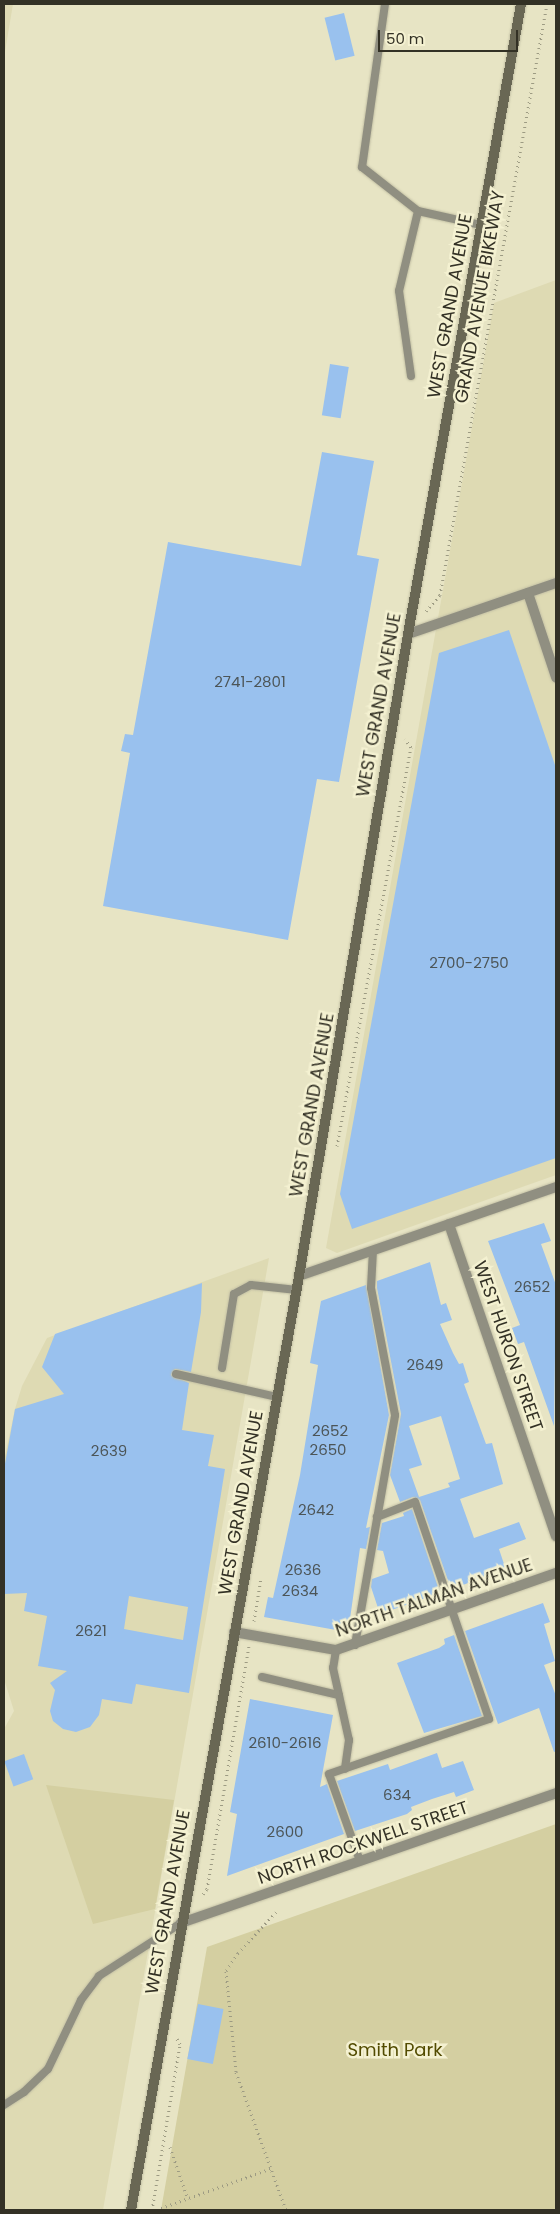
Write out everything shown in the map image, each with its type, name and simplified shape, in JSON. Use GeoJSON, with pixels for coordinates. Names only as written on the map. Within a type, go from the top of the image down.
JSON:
{"type":"FeatureCollection","features":[{"type":"Feature","properties":{"kind":"main road","name":"WEST GRAND AVENUE"},"geometry":{"type":"LineString","coordinates":[[131,2210],[181,1923],[299,1276],[408,634],[521,4]]}},
{"type":"Feature","properties":{"kind":"street"},"geometry":{"type":"LineString","coordinates":[[408,634],[556,583]]}},
{"type":"Feature","properties":{"kind":"street"},"geometry":{"type":"LineString","coordinates":[[528,593],[556,677]]}},
{"type":"Feature","properties":{"kind":"street"},"geometry":{"type":"LineString","coordinates":[[299,1276],[556,1187]]}},
{"type":"Feature","properties":{"kind":"street","name":"WEST HURON STREET"},"geometry":{"type":"LineString","coordinates":[[449,1224],[556,1536]]}},
{"type":"Feature","properties":{"kind":"street","name":"NORTH TALMAN AVENUE"},"geometry":{"type":"LineString","coordinates":[[234,1632],[336,1650],[355,1645],[556,1573]]}},
{"type":"Feature","properties":{"kind":"street","name":"NORTH ROCKWELL STREET"},"geometry":{"type":"LineString","coordinates":[[181,1923],[556,1793]]}},
{"type":"Feature","properties":{"kind":"lane"},"geometry":{"type":"LineString","coordinates":[[385,4],[362,167],[418,211],[481,225]]}},
{"type":"Feature","properties":{"kind":"lane"},"geometry":{"type":"LineString","coordinates":[[411,376],[399,291],[418,211]]}},
{"type":"Feature","properties":{"kind":"lane"},"geometry":{"type":"LineString","coordinates":[[355,1645],[394,1415],[371,1288],[373,1250]]}},
{"type":"Feature","properties":{"kind":"lane"},"geometry":{"type":"LineString","coordinates":[[222,1368],[234,1294],[251,1285],[296,1290]]}},
{"type":"Feature","properties":{"kind":"lane"},"geometry":{"type":"LineString","coordinates":[[176,1374],[277,1397]]}},
{"type":"Feature","properties":{"kind":"lane"},"geometry":{"type":"LineString","coordinates":[[360,1861],[329,1774],[490,1719],[416,1502],[377,1516]]}},
{"type":"Feature","properties":{"kind":"lane"},"geometry":{"type":"LineString","coordinates":[[336,1650],[333,1668],[349,1740],[345,1769]]}},
{"type":"Feature","properties":{"kind":"lane"},"geometry":{"type":"LineString","coordinates":[[262,1677],[338,1695]]}},
{"type":"Feature","properties":{"kind":"lane"},"geometry":{"type":"LineString","coordinates":[[4,2105],[24,2092],[48,2069],[81,2000],[100,1976],[181,1923]]}},
{"type":"Feature","properties":{"kind":"path","name":"GRAND AVENUE BIKEWAY"},"geometry":{"type":"LineString","coordinates":[[440,595],[547,4]]}},
{"type":"Feature","properties":{"kind":"path"},"geometry":{"type":"LineString","coordinates":[[276,1912],[238,1953],[226,1971],[236,2072],[286,2210]]}},
{"type":"Feature","properties":{"kind":"path"},"geometry":{"type":"LineString","coordinates":[[152,2210],[180,2044]]}},
{"type":"Feature","properties":{"kind":"path"},"geometry":{"type":"LineString","coordinates":[[170,2147],[188,2199]]}},
{"type":"Feature","properties":{"kind":"path"},"geometry":{"type":"LineString","coordinates":[[162,2208],[272,2168]]}},
{"type":"Feature","properties":{"kind":"shaded area"},"geometry":{"type":"Polygon","coordinates":[[[4,4],[13,4],[4,58],[4,4]]]}},
{"type":"Feature","properties":{"kind":"shaded area"},"geometry":{"type":"Polygon","coordinates":[[[556,280],[556,1175],[337,1253],[326,1248],[494,303],[556,280]]]}},
{"type":"Feature","properties":{"kind":"shaded area"},"geometry":{"type":"Polygon","coordinates":[[[269,1258],[103,2210],[4,2210],[4,1729],[14,1711],[4,1679],[4,1461],[15,1409],[22,1386],[47,1338],[269,1258]]]}},
{"type":"Feature","properties":{"kind":"green space"},"geometry":{"type":"Polygon","coordinates":[[[46,1785],[174,1800],[155,1909],[93,1924],[46,1785]]]}},
{"type":"Feature","properties":{"kind":"green space","name":"Smith Park"},"geometry":{"type":"Polygon","coordinates":[[[556,1824],[556,2210],[161,2210],[207,1947],[556,1824]]]}},
{"type":"Feature","properties":{"kind":"building"},"geometry":{"type":"Polygon","coordinates":[[[344,13],[355,56],[335,61],[325,18],[344,13]]]}},
{"type":"Feature","properties":{"kind":"building"},"geometry":{"type":"Polygon","coordinates":[[[330,364],[349,367],[341,418],[322,415],[330,364]]]}},
{"type":"Feature","properties":{"kind":"building"},"geometry":{"type":"Polygon","coordinates":[[[322,452],[374,461],[357,555],[379,559],[339,782],[317,779],[288,940],[103,906],[130,753],[121,751],[125,734],[133,735],[168,542],[301,566],[322,452]]]}},
{"type":"Feature","properties":{"kind":"building"},"geometry":{"type":"Polygon","coordinates":[[[509,630],[556,768],[556,1158],[352,1229],[340,1194],[439,653],[509,630]]]}},
{"type":"Feature","properties":{"kind":"building"},"geometry":{"type":"Polygon","coordinates":[[[544,1223],[551,1241],[541,1244],[556,1285],[554,1426],[524,1342],[518,1344],[512,1328],[520,1325],[488,1241],[544,1223]]]}},
{"type":"Feature","properties":{"kind":"building"},"geometry":{"type":"Polygon","coordinates":[[[430,1262],[441,1305],[446,1303],[452,1320],[440,1324],[459,1364],[463,1363],[469,1382],[464,1384],[486,1444],[492,1443],[503,1484],[460,1499],[474,1538],[519,1522],[526,1539],[499,1549],[506,1570],[451,1589],[420,1500],[413,1497],[400,1502],[390,1475],[401,1414],[377,1281],[430,1262]],[[441,1416],[409,1426],[422,1465],[409,1469],[419,1497],[450,1487],[448,1483],[460,1479],[441,1416]]]}},
{"type":"Feature","properties":{"kind":"building"},"geometry":{"type":"Polygon","coordinates":[[[202,1283],[201,1312],[191,1372],[175,1369],[171,1375],[189,1383],[182,1430],[214,1435],[208,1466],[225,1469],[189,1693],[136,1684],[132,1704],[102,1699],[99,1715],[90,1727],[76,1732],[63,1729],[53,1721],[50,1711],[55,1690],[50,1683],[67,1671],[38,1666],[47,1616],[24,1611],[27,1593],[4,1594],[4,1469],[15,1409],[64,1394],[42,1367],[55,1334],[202,1283]],[[129,1596],[124,1629],[183,1640],[188,1607],[129,1596]]]}},
{"type":"Feature","properties":{"kind":"building"},"geometry":{"type":"Polygon","coordinates":[[[366,1285],[389,1415],[366,1528],[370,1527],[366,1549],[360,1548],[349,1626],[336,1630],[264,1617],[268,1597],[273,1598],[300,1475],[318,1365],[310,1363],[321,1301],[366,1285]]]}},
{"type":"Feature","properties":{"kind":"building"},"geometry":{"type":"Polygon","coordinates":[[[412,1509],[440,1593],[380,1614],[371,1587],[372,1579],[389,1573],[383,1551],[377,1550],[382,1523],[404,1516],[403,1513],[412,1509]]]}},
{"type":"Feature","properties":{"kind":"building"},"geometry":{"type":"Polygon","coordinates":[[[543,1603],[550,1622],[544,1624],[555,1661],[544,1665],[556,1696],[556,1751],[554,1752],[539,1708],[498,1724],[465,1631],[543,1603]]]}},
{"type":"Feature","properties":{"kind":"building"},"geometry":{"type":"Polygon","coordinates":[[[454,1635],[482,1716],[424,1733],[397,1663],[439,1648],[445,1644],[444,1639],[454,1635]]]}},
{"type":"Feature","properties":{"kind":"building"},"geometry":{"type":"Polygon","coordinates":[[[250,1699],[333,1715],[320,1787],[327,1784],[344,1834],[227,1876],[237,1814],[230,1812],[250,1699]]]}},
{"type":"Feature","properties":{"kind":"building"},"geometry":{"type":"Polygon","coordinates":[[[437,1753],[442,1768],[463,1761],[474,1790],[456,1797],[454,1792],[432,1799],[411,1807],[412,1810],[407,1814],[355,1831],[337,1781],[388,1764],[390,1770],[437,1753]]]}},
{"type":"Feature","properties":{"kind":"building"},"geometry":{"type":"Polygon","coordinates":[[[24,1754],[33,1779],[14,1787],[4,1761],[24,1754]]]}},
{"type":"Feature","properties":{"kind":"building"},"geometry":{"type":"Polygon","coordinates":[[[198,2004],[224,2009],[213,2064],[187,2059],[198,2004]]]}}]}
